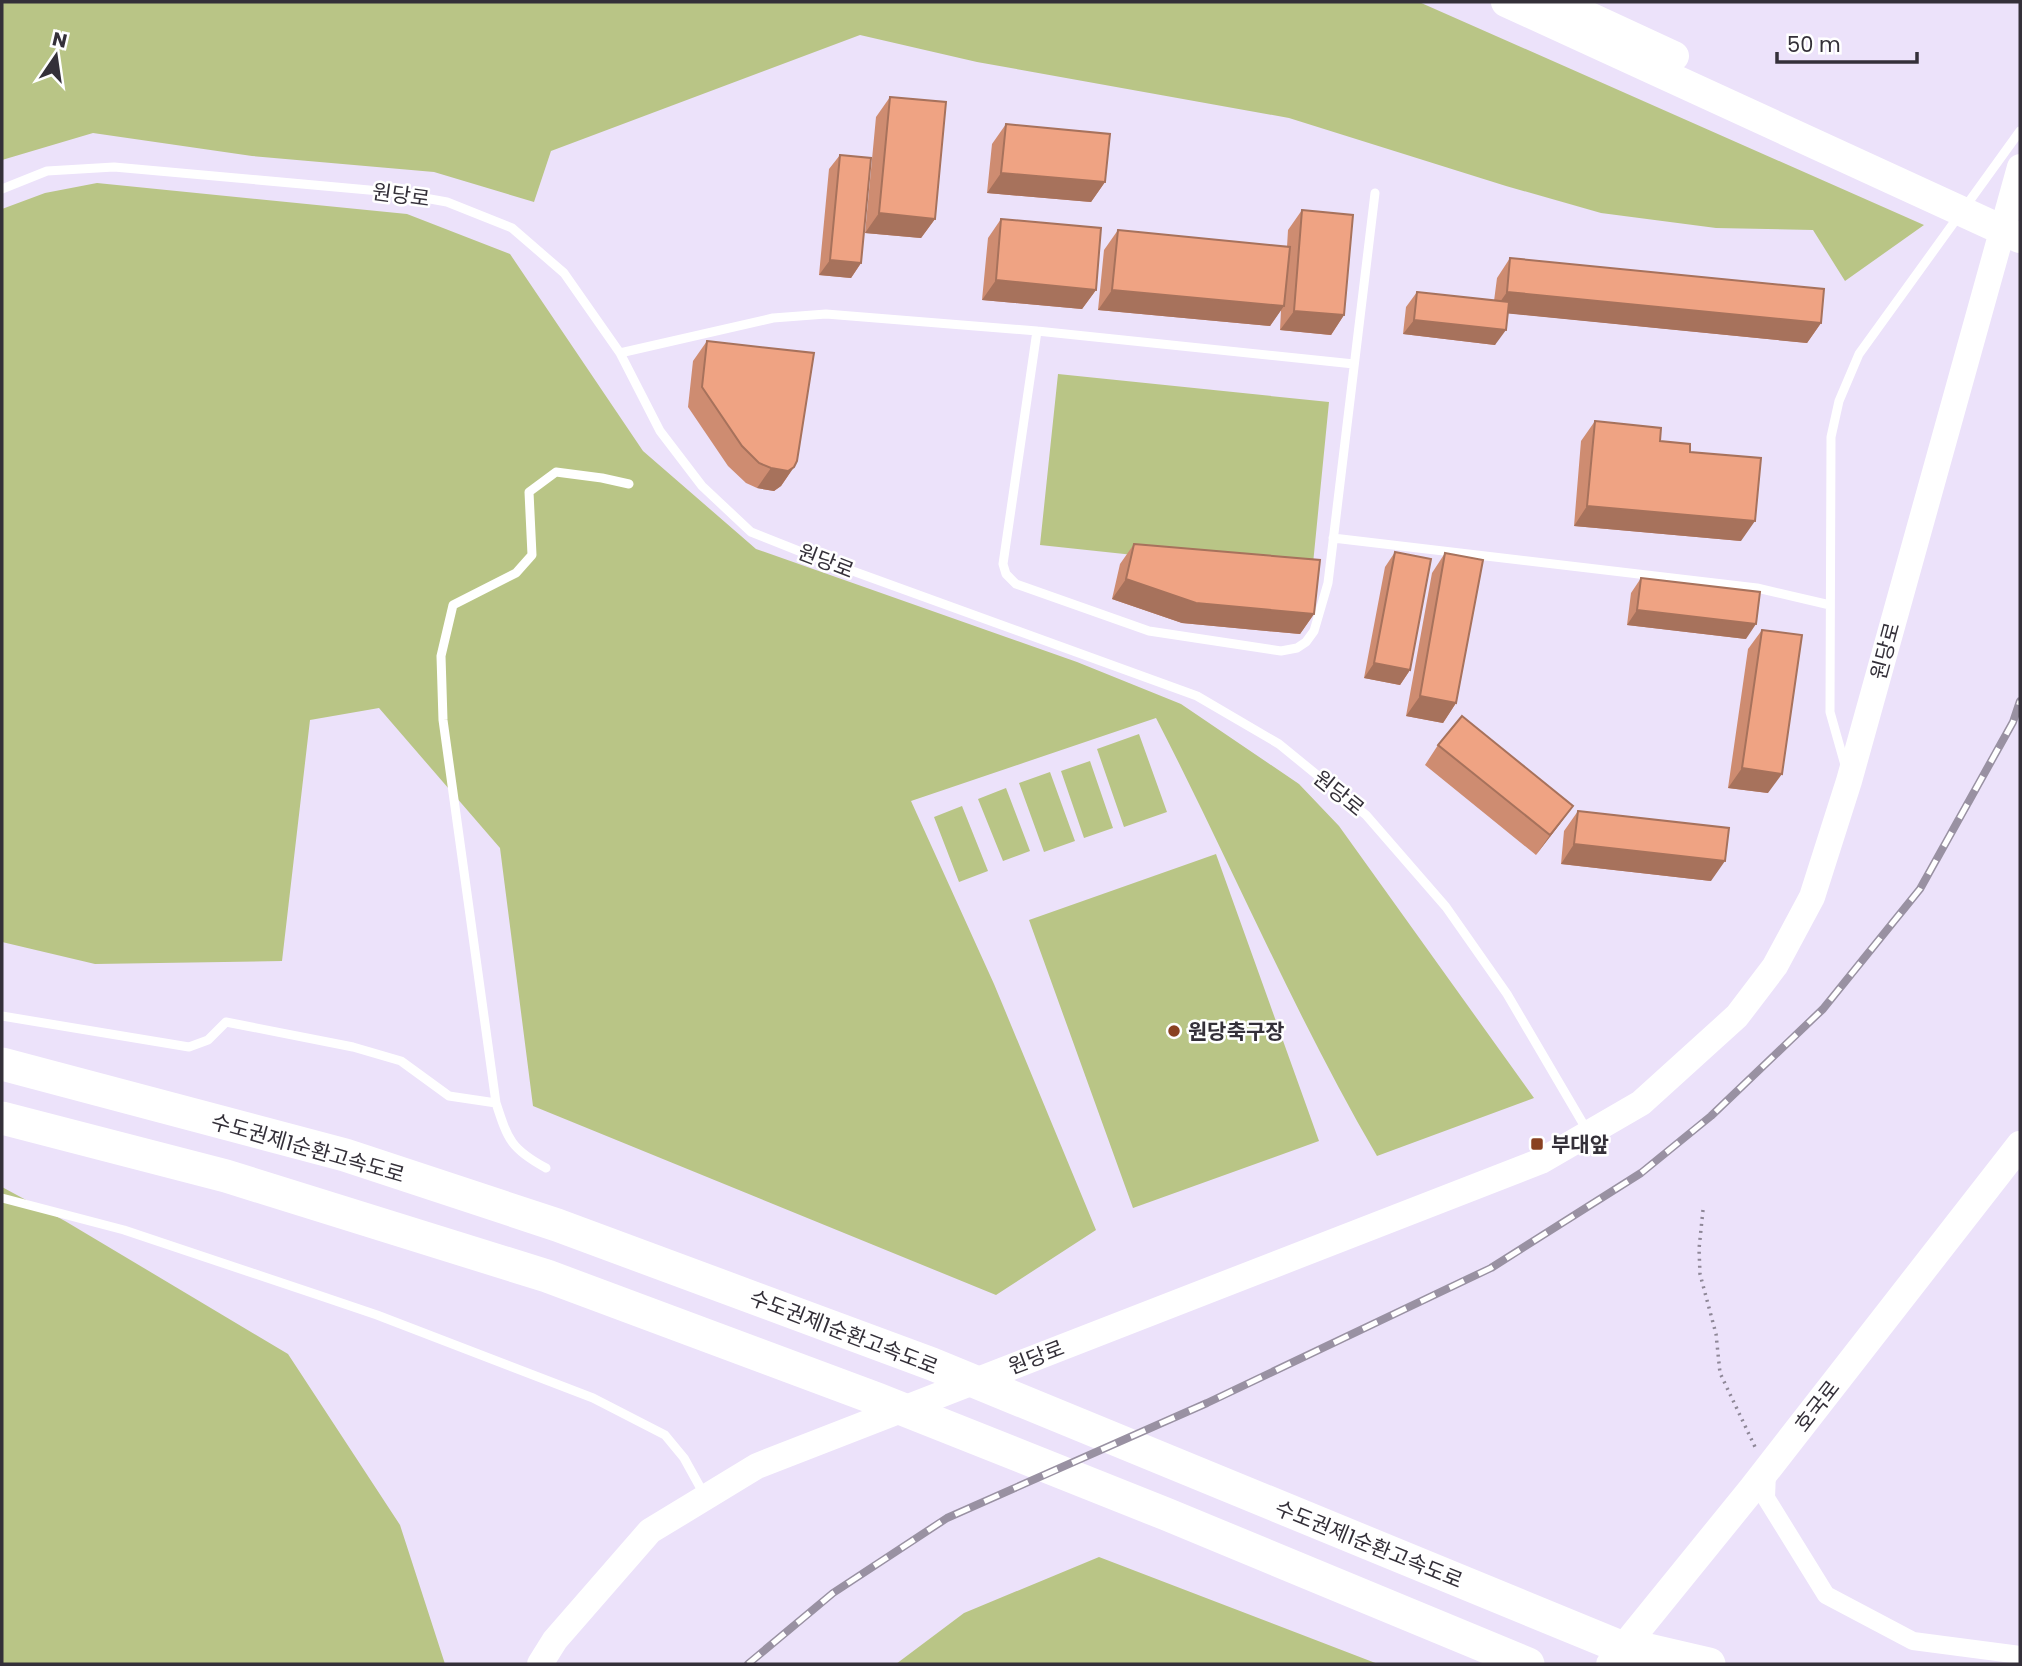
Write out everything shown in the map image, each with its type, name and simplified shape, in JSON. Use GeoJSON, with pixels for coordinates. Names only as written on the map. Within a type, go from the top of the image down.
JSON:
{"type":"FeatureCollection","features":[{"type":"Feature","properties":{"kind":"highway"},"geometry":{"type":"LineString","coordinates":[[1506,2],[1929,185],[2020,218]]}},
{"type":"Feature","properties":{"kind":"highway"},"geometry":{"type":"LineString","coordinates":[[1558,2],[1929,185],[2020,238]]}},
{"type":"Feature","properties":{"kind":"highway","name":"수도권제1순환고속도로"},"geometry":{"type":"LineString","coordinates":[[2,1065],[359,1160],[557,1225],[932,1364],[1425,1566],[1604,1651],[1662,1664]]}},
{"type":"Feature","properties":{"kind":"highway"},"geometry":{"type":"LineString","coordinates":[[2,1118],[226,1176],[547,1276],[877,1399],[1166,1514],[1528,1664]]}},
{"type":"Feature","properties":{"kind":"highway"},"geometry":{"type":"LineString","coordinates":[[1604,1651],[1709,1664]]}},
{"type":"Feature","properties":{"kind":"main road","name":"원당로"},"geometry":{"type":"LineString","coordinates":[[540,1664],[555,1640],[650,1531],[757,1466],[1541,1161],[1641,1104],[1737,1016],[1775,966],[1812,897],[1849,781],[2020,167]]}},
{"type":"Feature","properties":{"kind":"main road","name":"호국로"},"geometry":{"type":"LineString","coordinates":[[1604,1651],[1767,1470],[2020,1145]]}},
{"type":"Feature","properties":{"kind":"main road","name":"호국로"},"geometry":{"type":"LineString","coordinates":[[1628,1664],[1766,1498],[2020,1174]]}},
{"type":"Feature","properties":{"kind":"street"},"geometry":{"type":"LineString","coordinates":[[1767,1470],[1766,1498],[1826,1595],[1913,1641],[2020,1655]]}},
{"type":"Feature","properties":{"kind":"lane"},"geometry":{"type":"LineString","coordinates":[[1849,781],[1830,712],[1831,437],[1839,401],[1859,354],[2020,131]]}},
{"type":"Feature","properties":{"kind":"lane","name":"원당로"},"geometry":{"type":"LineString","coordinates":[[2,189],[47,170],[114,167],[391,192],[447,202],[512,228],[564,273],[620,353],[660,431],[702,486],[751,532],[1197,696],[1279,744],[1366,815],[1446,906],[1507,994],[1589,1133]]}},
{"type":"Feature","properties":{"kind":"lane"},"geometry":{"type":"LineString","coordinates":[[1037,331],[1003,564],[1006,574],[1016,584],[1149,631],[1281,651],[1297,648],[1306,642],[1314,631],[1328,583],[1375,192]]}},
{"type":"Feature","properties":{"kind":"lane"},"geometry":{"type":"LineString","coordinates":[[620,353],[773,318],[826,314],[1037,331],[1354,364]]}},
{"type":"Feature","properties":{"kind":"lane"},"geometry":{"type":"LineString","coordinates":[[546,1168],[527,1158],[510,1143],[496,1103],[443,720],[441,656],[453,605],[516,573],[532,555],[529,492],[556,472],[629,484]]}},
{"type":"Feature","properties":{"kind":"lane"},"geometry":{"type":"LineString","coordinates":[[1333,538],[1757,588],[1830,605]]}},
{"type":"Feature","properties":{"kind":"lane"},"geometry":{"type":"LineString","coordinates":[[2,1016],[189,1047],[208,1040],[226,1022],[401,1061],[449,1096],[496,1103]]}},
{"type":"Feature","properties":{"kind":"lane"},"geometry":{"type":"LineString","coordinates":[[2,1198],[124,1230],[342,1303],[593,1398],[665,1435],[684,1458],[706,1497]]}},
{"type":"Feature","properties":{"kind":"path"},"geometry":{"type":"LineString","coordinates":[[1703,1210],[1699,1249],[1700,1273],[1716,1334],[1720,1373],[1767,1470]]}},
{"type":"Feature","properties":{"kind":"green space"},"geometry":{"type":"Polygon","coordinates":[[[2,2],[1419,2],[1924,225],[1845,281],[1813,230],[1716,228],[1601,213],[1289,118],[977,62],[860,35],[551,151],[534,202],[434,172],[252,156],[93,133],[2,160],[2,2]]]}},
{"type":"Feature","properties":{"kind":"green space"},"geometry":{"type":"Polygon","coordinates":[[[97,183],[407,214],[510,254],[643,451],[756,549],[1077,662],[1181,704],[1299,784],[1339,826],[1534,1098],[1377,1156],[1290,993],[1156,718],[911,801],[994,984],[1096,1230],[996,1295],[533,1106],[500,848],[379,708],[310,720],[282,961],[95,964],[2,942],[2,209],[45,193],[97,183]]]}},
{"type":"Feature","properties":{"kind":"green space"},"geometry":{"type":"Polygon","coordinates":[[[1058,374],[1329,402],[1312,574],[1040,545],[1058,374]]]}},
{"type":"Feature","properties":{"kind":"green space"},"geometry":{"type":"Polygon","coordinates":[[[1139,734],[1167,812],[1124,827],[1097,749],[1139,734]]]}},
{"type":"Feature","properties":{"kind":"green space"},"geometry":{"type":"Polygon","coordinates":[[[1090,761],[1113,828],[1084,838],[1061,771],[1090,761]]]}},
{"type":"Feature","properties":{"kind":"green space"},"geometry":{"type":"Polygon","coordinates":[[[1050,772],[1075,841],[1044,852],[1019,783],[1050,772]]]}},
{"type":"Feature","properties":{"kind":"green space"},"geometry":{"type":"Polygon","coordinates":[[[1006,788],[1030,851],[1003,861],[978,799],[1006,788]]]}},
{"type":"Feature","properties":{"kind":"green space"},"geometry":{"type":"Polygon","coordinates":[[[962,806],[988,871],[959,882],[934,817],[962,806]]]}},
{"type":"Feature","properties":{"kind":"green space","name":"원당축구장"},"geometry":{"type":"Polygon","coordinates":[[[1216,854],[1319,1141],[1133,1208],[1029,920],[1216,854]]]}},
{"type":"Feature","properties":{"kind":"green space"},"geometry":{"type":"Polygon","coordinates":[[[2,1187],[65,1221],[288,1354],[400,1525],[445,1664],[2,1664],[2,1187]]]}},
{"type":"Feature","properties":{"kind":"green space"},"geometry":{"type":"Polygon","coordinates":[[[1099,1557],[1378,1664],[896,1664],[964,1613],[1099,1557]]]}},
{"type":"Feature","properties":{"kind":"building"},"geometry":{"type":"Polygon","coordinates":[[[890,97],[946,102],[935,219],[879,213],[890,97]]]}},
{"type":"Feature","properties":{"kind":"building"},"geometry":{"type":"Polygon","coordinates":[[[1006,124],[1110,134],[1105,182],[1001,173],[1006,124]]]}},
{"type":"Feature","properties":{"kind":"building"},"geometry":{"type":"Polygon","coordinates":[[[840,155],[871,158],[861,263],[830,260],[840,155]]]}},
{"type":"Feature","properties":{"kind":"building"},"geometry":{"type":"Polygon","coordinates":[[[1302,210],[1353,215],[1344,315],[1294,311],[1302,210]]]}},
{"type":"Feature","properties":{"kind":"building"},"geometry":{"type":"Polygon","coordinates":[[[1001,219],[1101,228],[1096,290],[996,280],[1001,219]]]}},
{"type":"Feature","properties":{"kind":"building"},"geometry":{"type":"Polygon","coordinates":[[[1118,230],[1290,247],[1284,306],[1112,290],[1118,230]]]}},
{"type":"Feature","properties":{"kind":"building"},"geometry":{"type":"Polygon","coordinates":[[[1510,258],[1824,289],[1821,323],[1507,292],[1510,258]]]}},
{"type":"Feature","properties":{"kind":"building"},"geometry":{"type":"Polygon","coordinates":[[[1417,292],[1509,302],[1506,330],[1414,320],[1417,292]]]}},
{"type":"Feature","properties":{"kind":"building"},"geometry":{"type":"Polygon","coordinates":[[[707,341],[814,353],[797,461],[788,471],[759,463],[742,446],[702,387],[707,341]]]}},
{"type":"Feature","properties":{"kind":"building"},"geometry":{"type":"Polygon","coordinates":[[[1595,421],[1661,428],[1660,441],[1690,444],[1690,452],[1761,458],[1755,521],[1587,506],[1595,421]]]}},
{"type":"Feature","properties":{"kind":"building"},"geometry":{"type":"Polygon","coordinates":[[[1134,544],[1320,560],[1314,614],[1196,603],[1126,579],[1134,544]]]}},
{"type":"Feature","properties":{"kind":"building"},"geometry":{"type":"Polygon","coordinates":[[[1395,552],[1431,559],[1410,670],[1374,663],[1395,552]]]}},
{"type":"Feature","properties":{"kind":"building"},"geometry":{"type":"Polygon","coordinates":[[[1445,553],[1483,560],[1456,703],[1420,696],[1445,553]]]}},
{"type":"Feature","properties":{"kind":"building"},"geometry":{"type":"Polygon","coordinates":[[[1641,578],[1760,592],[1756,624],[1637,610],[1641,578]]]}},
{"type":"Feature","properties":{"kind":"building"},"geometry":{"type":"Polygon","coordinates":[[[1762,630],[1802,635],[1782,774],[1742,768],[1762,630]]]}},
{"type":"Feature","properties":{"kind":"building"},"geometry":{"type":"Polygon","coordinates":[[[1462,716],[1573,806],[1550,835],[1438,745],[1462,716]]]}},
{"type":"Feature","properties":{"kind":"building"},"geometry":{"type":"Polygon","coordinates":[[[1578,811],[1729,828],[1725,861],[1574,844],[1578,811]]]}},
{"type":"Feature","properties":{"kind":"railway"},"geometry":{"type":"LineString","coordinates":[[748,1664],[833,1593],[947,1518],[1207,1403],[1491,1268],[1641,1173],[1711,1116],[1823,1009],[1920,889],[2013,722],[2020,701]]}},
{"type":"Feature","properties":{"kind":"place","name":"원당축구장"},"geometry":{"type":"Point","coordinates":[1174,1031]}},
{"type":"Feature","properties":{"kind":"place","name":"부대앞"},"geometry":{"type":"Point","coordinates":[1537,1144]}}]}
